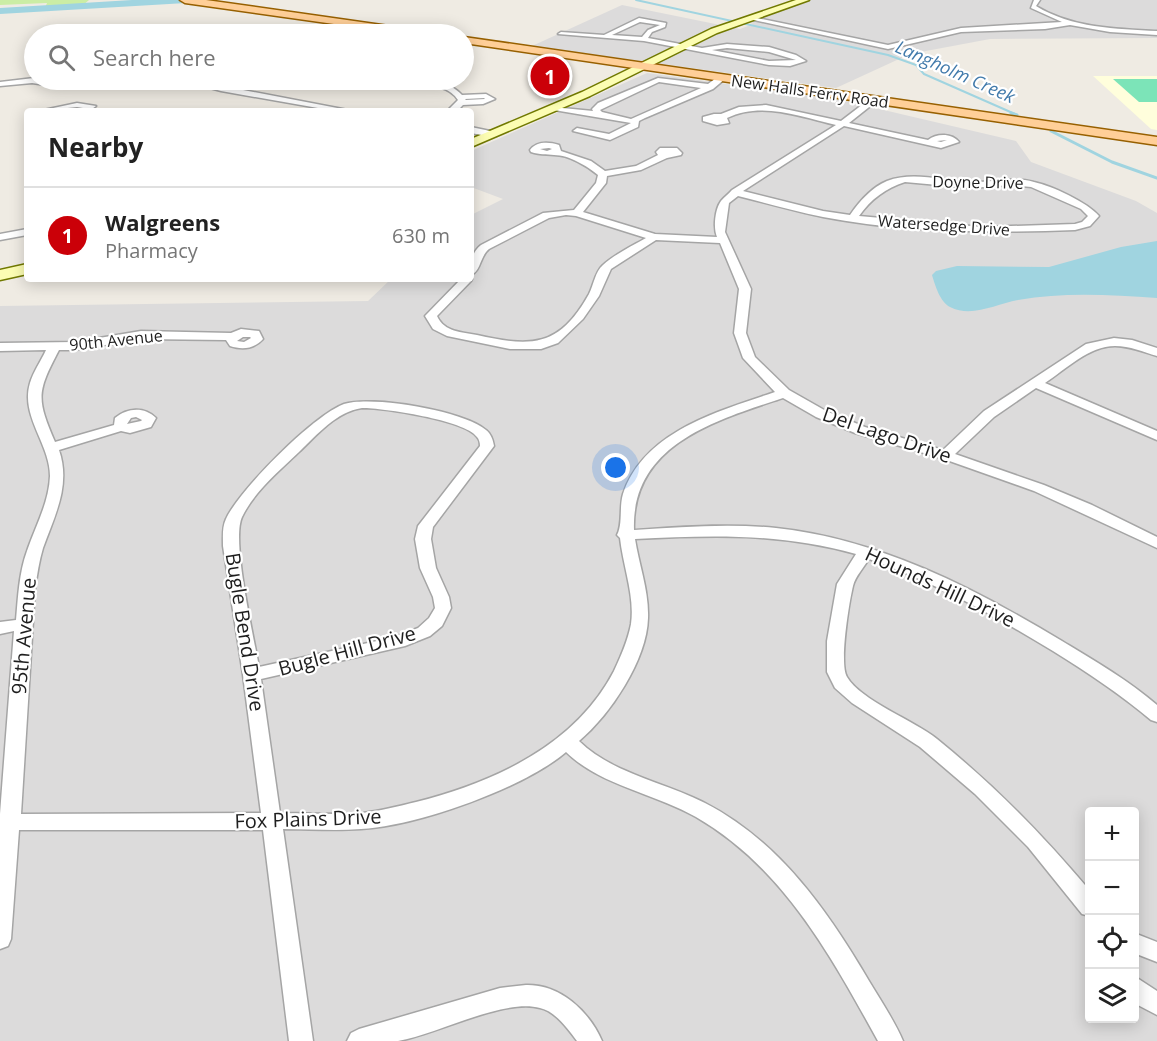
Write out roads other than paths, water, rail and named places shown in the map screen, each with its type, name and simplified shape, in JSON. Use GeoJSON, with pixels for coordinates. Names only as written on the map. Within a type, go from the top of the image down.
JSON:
{"type":"FeatureCollection","features":[{"type":"Feature","properties":{"kind":"main road"},"geometry":{"type":"LineString","coordinates":[[185,0],[354,24]]}},
{"type":"Feature","properties":{"kind":"main road"},"geometry":{"type":"LineString","coordinates":[[479,138],[552,109],[682,45],[805,0]]}},
{"type":"Feature","properties":{"kind":"main road","name":"New Halls Ferry Road"},"geometry":{"type":"LineString","coordinates":[[474,41],[639,66],[715,80],[874,100],[1157,141]]}},
{"type":"Feature","properties":{"kind":"main road"},"geometry":{"type":"LineString","coordinates":[[598,60],[658,56],[669,65],[705,72],[715,80]]}},
{"type":"Feature","properties":{"kind":"main road"},"geometry":{"type":"LineString","coordinates":[[598,60],[613,70],[616,78]]}},
{"type":"Feature","properties":{"kind":"main road"},"geometry":{"type":"LineString","coordinates":[[616,78],[664,73],[715,80]]}},
{"type":"Feature","properties":{"kind":"main road"},"geometry":{"type":"LineString","coordinates":[[0,275],[24,271]]}},
{"type":"Feature","properties":{"kind":"street"},"geometry":{"type":"LineString","coordinates":[[1037,0],[1033,7],[1073,22],[1121,31],[1157,33]]}},
{"type":"Feature","properties":{"kind":"street"},"geometry":{"type":"LineString","coordinates":[[751,19],[888,47],[965,29],[1033,29],[1073,22]]}},
{"type":"Feature","properties":{"kind":"street"},"geometry":{"type":"LineString","coordinates":[[604,37],[634,21],[663,23],[663,26],[647,33],[644,39]]}},
{"type":"Feature","properties":{"kind":"street"},"geometry":{"type":"LineString","coordinates":[[561,34],[644,39],[770,63],[790,64],[802,61],[790,55],[741,47],[717,46],[705,49]]}},
{"type":"Feature","properties":{"kind":"street"},"geometry":{"type":"LineString","coordinates":[[599,114],[596,109],[601,105],[658,80],[715,80]]}},
{"type":"Feature","properties":{"kind":"street"},"geometry":{"type":"LineString","coordinates":[[552,109],[599,114],[633,121],[663,106],[687,98],[715,80]]}},
{"type":"Feature","properties":{"kind":"street"},"geometry":{"type":"LineString","coordinates":[[0,84],[24,81]]}},
{"type":"Feature","properties":{"kind":"street"},"geometry":{"type":"LineString","coordinates":[[227,90],[327,108]]}},
{"type":"Feature","properties":{"kind":"street"},"geometry":{"type":"LineString","coordinates":[[454,90],[461,100],[454,108]]}},
{"type":"Feature","properties":{"kind":"street","name":"Del Lago Drive"},"geometry":{"type":"LineString","coordinates":[[844,122],[846,114],[858,98]]}},
{"type":"Feature","properties":{"kind":"street","name":"Del Lago Drive"},"geometry":{"type":"LineString","coordinates":[[874,100],[852,119],[735,192],[725,202],[720,232],[745,289],[740,333],[749,358],[784,393],[821,414],[850,426],[946,455],[1029,484],[1087,508],[1157,543]]}},
{"type":"Feature","properties":{"kind":"street"},"geometry":{"type":"LineString","coordinates":[[60,108],[77,105],[92,106],[88,108]]}},
{"type":"Feature","properties":{"kind":"street"},"geometry":{"type":"LineString","coordinates":[[722,117],[739,109],[766,107],[934,143]]}},
{"type":"Feature","properties":{"kind":"street"},"geometry":{"type":"LineString","coordinates":[[577,131],[610,137],[635,125],[636,122],[633,121]]}},
{"type":"Feature","properties":{"kind":"street"},"geometry":{"type":"LineString","coordinates":[[555,152],[588,163],[603,174],[638,168],[664,156]]}},
{"type":"Feature","properties":{"kind":"street"},"geometry":{"type":"LineString","coordinates":[[578,213],[601,183],[603,174]]}},
{"type":"Feature","properties":{"kind":"street","name":"Doyne Drive"},"geometry":{"type":"LineString","coordinates":[[853,217],[864,202],[888,184],[905,179],[971,185],[1022,182],[1044,187]]}},
{"type":"Feature","properties":{"kind":"street","name":"Watersedge Drive"},"geometry":{"type":"LineString","coordinates":[[735,192],[823,214],[982,230],[1075,227],[1086,224],[1094,216],[1084,207],[1044,187]]}},
{"type":"Feature","properties":{"kind":"street"},"geometry":{"type":"LineString","coordinates":[[474,265],[485,247],[553,212],[578,213],[654,237],[723,240]]}},
{"type":"Feature","properties":{"kind":"street"},"geometry":{"type":"LineString","coordinates":[[0,237],[24,233]]}},
{"type":"Feature","properties":{"kind":"street"},"geometry":{"type":"LineString","coordinates":[[464,282],[432,316],[434,324],[440,330],[511,346],[537,348],[548,344],[563,333],[594,295],[607,267],[654,237]]}},
{"type":"Feature","properties":{"kind":"street","name":"90th Avenue"},"geometry":{"type":"LineString","coordinates":[[0,347],[54,347],[141,335],[233,337]]}},
{"type":"Feature","properties":{"kind":"street"},"geometry":{"type":"LineString","coordinates":[[946,455],[989,414],[1099,344],[1132,344],[1157,352]]}},
{"type":"Feature","properties":{"kind":"street","name":"95th Avenue"},"geometry":{"type":"LineString","coordinates":[[0,939],[5,822],[23,624],[30,568],[54,498],[57,475],[53,447],[39,418],[35,397],[36,385],[54,347]]}},
{"type":"Feature","properties":{"kind":"street"},"geometry":{"type":"LineString","coordinates":[[1035,383],[1157,436]]}},
{"type":"Feature","properties":{"kind":"street","name":"Fox Plains Drive"},"geometry":{"type":"LineString","coordinates":[[5,822],[363,821],[441,805],[484,790],[515,775],[567,742],[600,711],[622,676],[636,640],[640,618],[639,597],[625,535],[631,492],[638,477],[664,448],[681,435],[721,415],[784,393]]}},
{"type":"Feature","properties":{"kind":"street","name":"Bugle Bend Drive"},"geometry":{"type":"LineString","coordinates":[[301,1041],[252,675],[230,531],[238,510],[248,497],[324,421],[338,411],[372,404],[394,407],[456,422],[480,432]]}},
{"type":"Feature","properties":{"kind":"street"},"geometry":{"type":"LineString","coordinates":[[53,447],[121,427]]}},
{"type":"Feature","properties":{"kind":"street","name":"Bugle Hill Drive"},"geometry":{"type":"LineString","coordinates":[[252,675],[399,642],[424,632],[436,622],[442,608],[441,597],[428,568],[423,539],[426,526],[487,446],[486,438],[480,432]]}},
{"type":"Feature","properties":{"kind":"street","name":"Hounds Hill Drive"},"geometry":{"type":"LineString","coordinates":[[625,535],[727,531],[765,532],[818,539],[865,552],[909,568],[989,606],[1086,664],[1157,715]]}},
{"type":"Feature","properties":{"kind":"street"},"geometry":{"type":"LineString","coordinates":[[865,552],[845,584],[836,641],[836,672],[841,683],[858,698],[927,742],[982,788],[1035,841],[1085,902]]}},
{"type":"Feature","properties":{"kind":"street"},"geometry":{"type":"LineString","coordinates":[[0,628],[23,624]]}},
{"type":"Feature","properties":{"kind":"street"},"geometry":{"type":"LineString","coordinates":[[567,742],[587,760],[706,813],[740,837],[767,861],[797,891],[813,913],[891,1041]]}},
{"type":"Feature","properties":{"kind":"street"},"geometry":{"type":"LineString","coordinates":[[1139,945],[1157,952]]}},
{"type":"Feature","properties":{"kind":"street"},"geometry":{"type":"LineString","coordinates":[[1139,993],[1157,1004]]}},
{"type":"Feature","properties":{"kind":"street"},"geometry":{"type":"LineString","coordinates":[[359,1041],[500,999],[522,996],[541,997],[556,1004],[573,1018],[590,1041]]}},
{"type":"Feature","properties":{"kind":"water"},"geometry":{"type":"Polygon","coordinates":[[[1157,241],[1157,298],[1104,295],[1053,296],[1018,300],[967,311],[946,305],[938,293],[932,275],[936,271],[957,266],[1049,267],[1121,247],[1157,241]]]}},
{"type":"Feature","properties":{"kind":"waterway"},"geometry":{"type":"LineString","coordinates":[[0,11],[186,0]]}},
{"type":"Feature","properties":{"kind":"waterway","name":"Langholm Creek"},"geometry":{"type":"LineString","coordinates":[[636,0],[888,55],[916,65],[924,74],[1015,114]]}},
{"type":"Feature","properties":{"kind":"waterway","name":"Langholm Creek"},"geometry":{"type":"LineString","coordinates":[[1011,113],[1017,115]]}},
{"type":"Feature","properties":{"kind":"waterway","name":"Langholm Creek"},"geometry":{"type":"LineString","coordinates":[[1051,131],[1112,162],[1157,178]]}},
{"type":"Feature","properties":{"kind":"place","name":"Walgreens"},"geometry":{"type":"Point","coordinates":[550,76]}}]}
